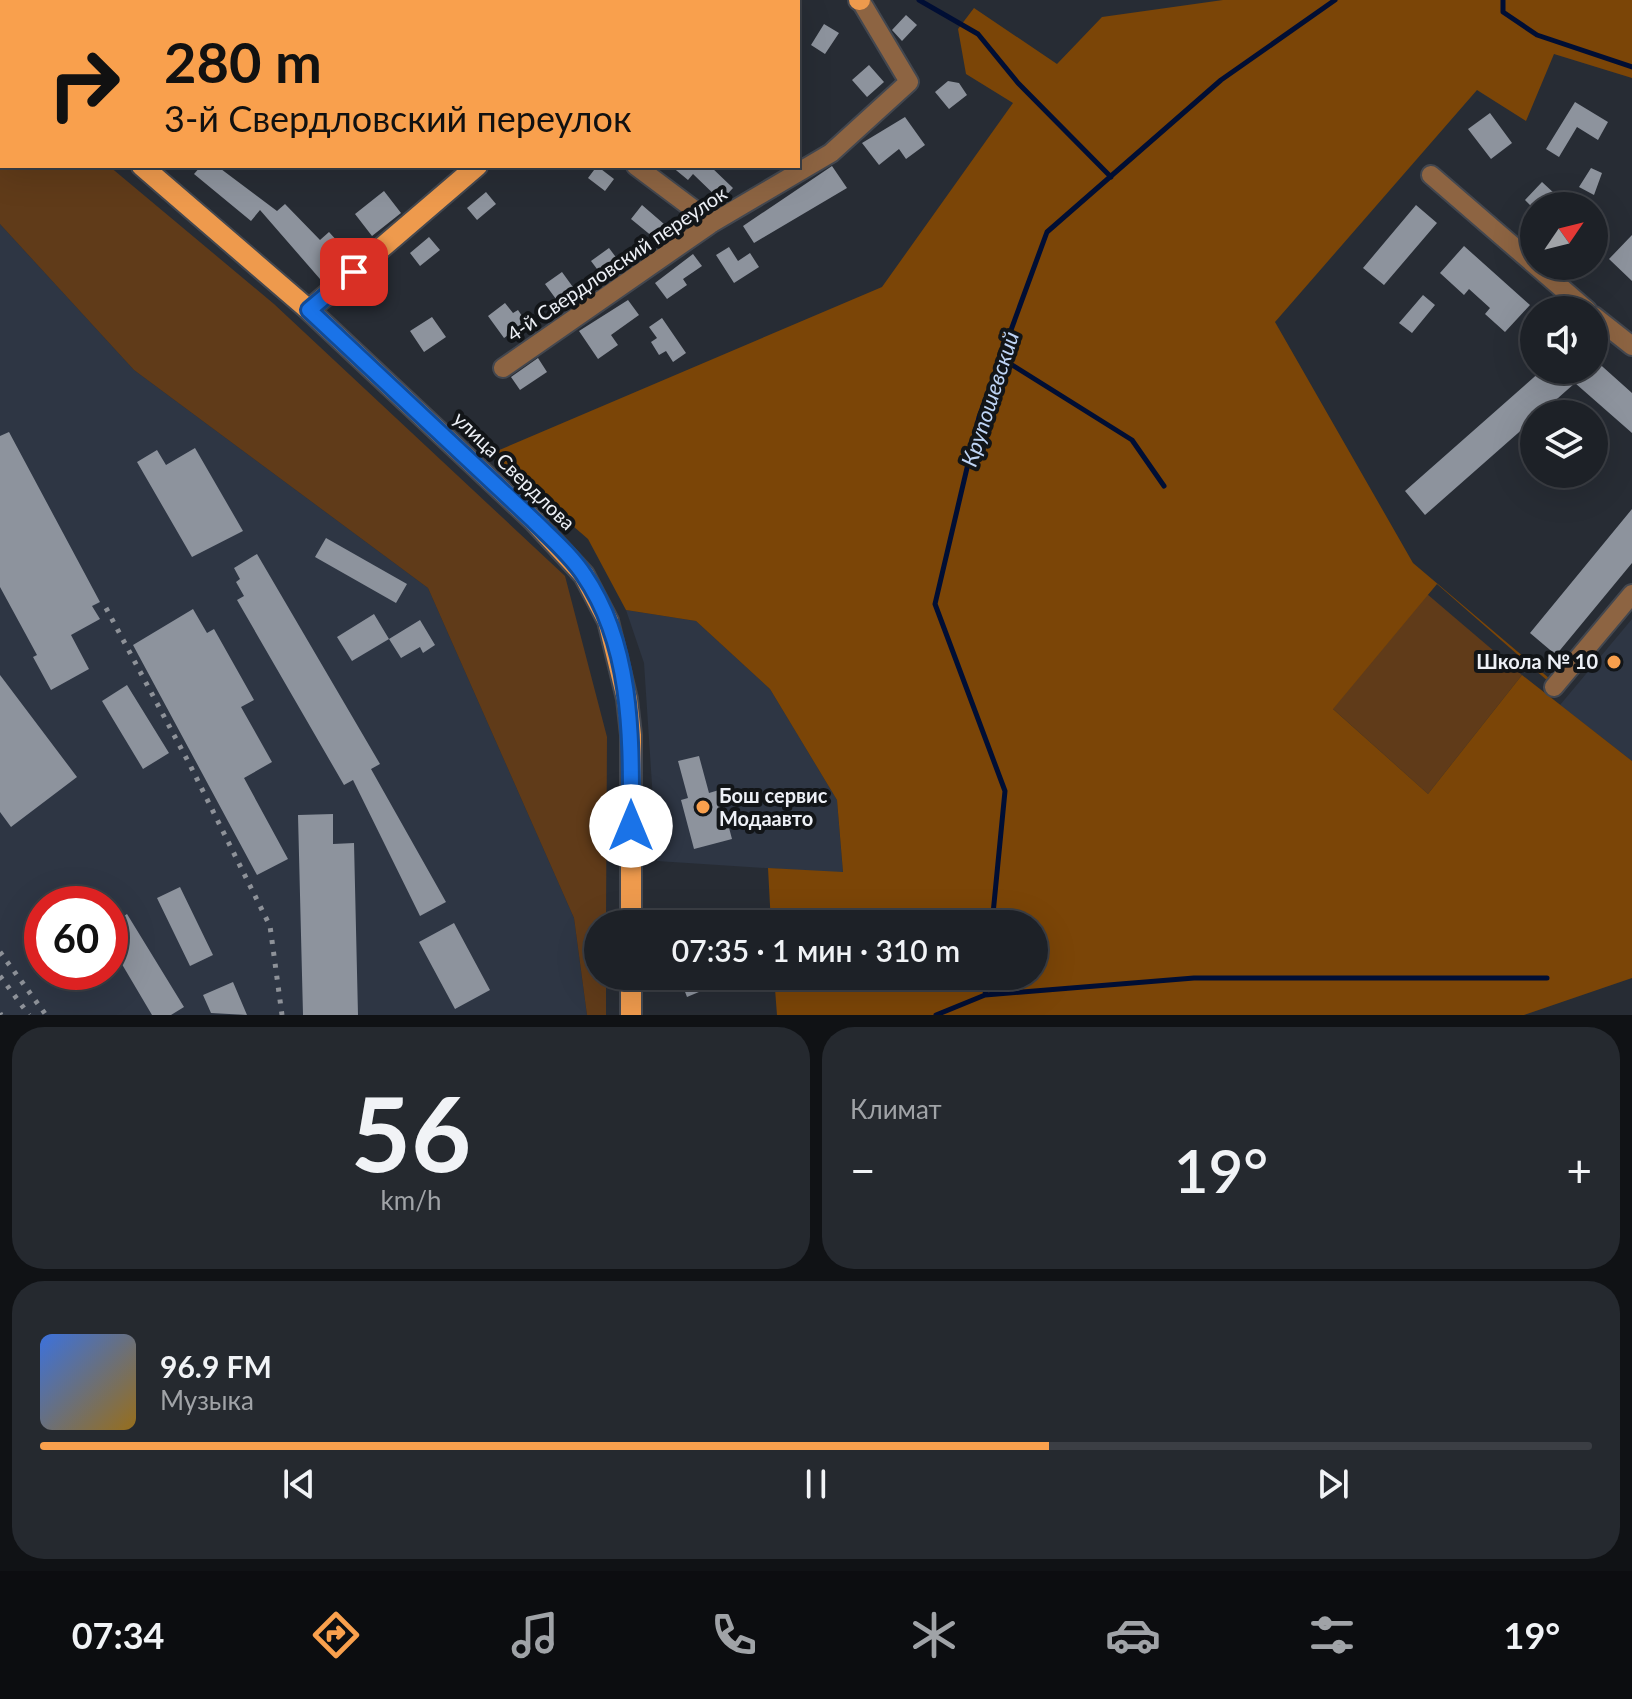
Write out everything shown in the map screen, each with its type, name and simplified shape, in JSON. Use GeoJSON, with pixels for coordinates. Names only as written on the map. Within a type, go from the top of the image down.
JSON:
{"type":"FeatureCollection","features":[{"type":"Feature","properties":{"kind":"main road","name":"улица Свердлова"},"geometry":{"type":"LineString","coordinates":[[144,168],[309,310],[534,521],[569,557],[597,596],[619,661],[631,735],[631,910]]}},
{"type":"Feature","properties":{"kind":"main road"},"geometry":{"type":"LineString","coordinates":[[309,310],[475,168]]}},
{"type":"Feature","properties":{"kind":"main road"},"geometry":{"type":"LineString","coordinates":[[631,990],[631,1015]]}},
{"type":"Feature","properties":{"kind":"street","name":"4-й Свердловский переулок"},"geometry":{"type":"LineString","coordinates":[[503,368],[712,223],[831,153],[909,82],[860,0]]}},
{"type":"Feature","properties":{"kind":"street"},"geometry":{"type":"LineString","coordinates":[[639,168],[712,223]]}},
{"type":"Feature","properties":{"kind":"street"},"geometry":{"type":"LineString","coordinates":[[1431,175],[1571,296]]}},
{"type":"Feature","properties":{"kind":"street"},"geometry":{"type":"LineString","coordinates":[[1608,327],[1632,346]]}},
{"type":"Feature","properties":{"kind":"street"},"geometry":{"type":"LineString","coordinates":[[1554,687],[1632,594]]}},
{"type":"Feature","properties":{"kind":"shaded area"},"geometry":{"type":"Polygon","coordinates":[[[1223,0],[1632,0],[1632,78],[1554,54],[1526,121],[1477,90],[1275,322],[1413,563],[1550,679],[1549,682],[1437,584],[1333,709],[1428,794],[1522,675],[1632,761],[1632,978],[1524,1015],[777,1015],[775,990],[1048,990],[1048,910],[770,910],[768,868],[843,872],[837,800],[770,689],[696,621],[626,610],[588,539],[490,454],[882,287],[1013,103],[966,74],[958,29],[974,8],[1057,64],[1102,17],[1223,0]]]}},
{"type":"Feature","properties":{"kind":"shaded area"},"geometry":{"type":"Polygon","coordinates":[[[0,168],[111,168],[274,304],[565,576],[607,737],[606,910],[584,910],[584,990],[606,990],[606,1015],[587,1015],[574,918],[428,588],[134,370],[0,224],[0,168]]]}},
{"type":"Feature","properties":{"kind":"shaded area"},"geometry":{"type":"Polygon","coordinates":[[[0,224],[134,370],[428,588],[574,918],[587,1015],[0,1015],[0,224]]]}},
{"type":"Feature","properties":{"kind":"shaded area"},"geometry":{"type":"Polygon","coordinates":[[[1427,594],[1522,675],[1428,794],[1332,708],[1427,594]]]}},
{"type":"Feature","properties":{"kind":"shaded area"},"geometry":{"type":"Polygon","coordinates":[[[626,610],[696,621],[770,689],[837,800],[843,873],[657,861],[644,663],[626,610]]]}},
{"type":"Feature","properties":{"kind":"shaded area","name":"Школа № 10"},"geometry":{"type":"Polygon","coordinates":[[[1632,619],[1632,761],[1560,705],[1632,619]]]}},
{"type":"Feature","properties":{"kind":"building"},"geometry":{"type":"Polygon","coordinates":[[[906,15],[917,25],[902,41],[892,30],[906,15]]]}},
{"type":"Feature","properties":{"kind":"building"},"geometry":{"type":"Polygon","coordinates":[[[824,24],[839,33],[825,54],[811,45],[824,24]]]}},
{"type":"Feature","properties":{"kind":"building"},"geometry":{"type":"Polygon","coordinates":[[[869,65],[884,82],[867,97],[852,80],[869,65]]]}},
{"type":"Feature","properties":{"kind":"building"},"geometry":{"type":"Polygon","coordinates":[[[948,81],[959,83],[967,95],[949,109],[935,92],[948,81]]]}},
{"type":"Feature","properties":{"kind":"building"},"geometry":{"type":"Polygon","coordinates":[[[1575,102],[1608,122],[1598,140],[1577,127],[1559,157],[1546,149],[1575,102]]]}},
{"type":"Feature","properties":{"kind":"building"},"geometry":{"type":"Polygon","coordinates":[[[1490,113],[1512,143],[1491,159],[1468,129],[1490,113]]]}},
{"type":"Feature","properties":{"kind":"building"},"geometry":{"type":"Polygon","coordinates":[[[905,117],[925,145],[906,159],[899,149],[879,165],[862,143],[905,117]]]}},
{"type":"Feature","properties":{"kind":"building"},"geometry":{"type":"Polygon","coordinates":[[[832,166],[847,188],[754,243],[743,226],[832,166]]]}},
{"type":"Feature","properties":{"kind":"building"},"geometry":{"type":"Polygon","coordinates":[[[199,168],[220,168],[277,211],[285,204],[320,240],[329,232],[348,253],[320,279],[260,210],[251,221],[194,174],[199,168]]]}},
{"type":"Feature","properties":{"kind":"building"},"geometry":{"type":"Polygon","coordinates":[[[596,168],[600,168],[614,179],[605,191],[588,178],[596,168]]]}},
{"type":"Feature","properties":{"kind":"building"},"geometry":{"type":"Polygon","coordinates":[[[673,168],[712,168],[733,188],[721,201],[693,174],[688,180],[673,168]]]}},
{"type":"Feature","properties":{"kind":"building"},"geometry":{"type":"Polygon","coordinates":[[[1591,168],[1602,173],[1595,192],[1579,187],[1591,168]]]}},
{"type":"Feature","properties":{"kind":"building"},"geometry":{"type":"Polygon","coordinates":[[[1542,182],[1553,192],[1533,192],[1542,182]]]}},
{"type":"Feature","properties":{"kind":"building"},"geometry":{"type":"Polygon","coordinates":[[[384,191],[401,213],[372,236],[355,214],[384,191]]]}},
{"type":"Feature","properties":{"kind":"building"},"geometry":{"type":"Polygon","coordinates":[[[486,192],[496,204],[477,220],[467,208],[486,192]]]}},
{"type":"Feature","properties":{"kind":"building"},"geometry":{"type":"Polygon","coordinates":[[[642,205],[664,224],[653,237],[631,219],[642,205]]]}},
{"type":"Feature","properties":{"kind":"building"},"geometry":{"type":"Polygon","coordinates":[[[1416,205],[1437,223],[1384,285],[1363,268],[1416,205]]]}},
{"type":"Feature","properties":{"kind":"building"},"geometry":{"type":"Polygon","coordinates":[[[1632,235],[1632,281],[1609,259],[1632,235]]]}},
{"type":"Feature","properties":{"kind":"building"},"geometry":{"type":"Polygon","coordinates":[[[429,237],[440,250],[420,266],[410,253],[429,237]]]}},
{"type":"Feature","properties":{"kind":"building"},"geometry":{"type":"Polygon","coordinates":[[[1464,246],[1520,296],[1520,316],[1505,332],[1485,314],[1490,308],[1469,289],[1464,295],[1440,273],[1464,246]]]}},
{"type":"Feature","properties":{"kind":"building"},"geometry":{"type":"Polygon","coordinates":[[[729,247],[738,261],[750,253],[759,267],[734,283],[716,255],[729,247]]]}},
{"type":"Feature","properties":{"kind":"building"},"geometry":{"type":"Polygon","coordinates":[[[609,248],[621,264],[603,277],[591,261],[609,248]]]}},
{"type":"Feature","properties":{"kind":"building"},"geometry":{"type":"Polygon","coordinates":[[[693,254],[702,266],[683,279],[687,285],[667,299],[655,283],[693,254]]]}},
{"type":"Feature","properties":{"kind":"building"},"geometry":{"type":"Polygon","coordinates":[[[562,272],[578,294],[561,306],[545,284],[562,272]]]}},
{"type":"Feature","properties":{"kind":"building"},"geometry":{"type":"Polygon","coordinates":[[[1423,295],[1435,305],[1412,333],[1399,323],[1423,295]]]}},
{"type":"Feature","properties":{"kind":"building"},"geometry":{"type":"Polygon","coordinates":[[[628,300],[639,315],[611,335],[618,345],[598,359],[579,331],[628,300]]]}},
{"type":"Feature","properties":{"kind":"building"},"geometry":{"type":"Polygon","coordinates":[[[505,303],[513,313],[518,310],[526,322],[504,338],[488,316],[505,303]]]}},
{"type":"Feature","properties":{"kind":"building"},"geometry":{"type":"Polygon","coordinates":[[[432,317],[446,337],[424,352],[410,331],[432,317]]]}},
{"type":"Feature","properties":{"kind":"building"},"geometry":{"type":"Polygon","coordinates":[[[662,318],[686,353],[673,362],[666,351],[659,355],[651,342],[657,338],[649,327],[662,318]]]}},
{"type":"Feature","properties":{"kind":"building"},"geometry":{"type":"Polygon","coordinates":[[[538,358],[547,372],[520,390],[511,377],[538,358]]]}},
{"type":"Feature","properties":{"kind":"building"},"geometry":{"type":"Polygon","coordinates":[[[1608,372],[1632,393],[1632,433],[1608,412],[1608,400],[1594,400],[1576,384],[1608,384],[1608,372]]]}},
{"type":"Feature","properties":{"kind":"building"},"geometry":{"type":"Polygon","coordinates":[[[1526,384],[1574,384],[1556,400],[1520,400],[1520,431],[1425,515],[1405,491],[1526,384]]]}},
{"type":"Feature","properties":{"kind":"building"},"geometry":{"type":"Polygon","coordinates":[[[9,432],[100,602],[92,606],[100,619],[71,635],[89,669],[51,690],[33,657],[37,655],[0,587],[0,436],[9,432]]]}},
{"type":"Feature","properties":{"kind":"building"},"geometry":{"type":"Polygon","coordinates":[[[195,448],[243,531],[192,557],[137,462],[157,450],[166,465],[195,448]]]}},
{"type":"Feature","properties":{"kind":"building"},"geometry":{"type":"Polygon","coordinates":[[[1632,509],[1632,563],[1556,655],[1530,633],[1632,509]]]}},
{"type":"Feature","properties":{"kind":"building"},"geometry":{"type":"Polygon","coordinates":[[[326,538],[407,584],[396,603],[315,557],[326,538]]]}},
{"type":"Feature","properties":{"kind":"building"},"geometry":{"type":"Polygon","coordinates":[[[257,554],[380,764],[371,769],[446,902],[420,916],[353,780],[344,785],[237,600],[244,596],[236,582],[240,579],[234,568],[257,554]]]}},
{"type":"Feature","properties":{"kind":"building"},"geometry":{"type":"Polygon","coordinates":[[[193,609],[207,633],[214,629],[254,700],[241,707],[272,762],[244,778],[288,859],[257,875],[133,645],[193,609]]]}},
{"type":"Feature","properties":{"kind":"building"},"geometry":{"type":"Polygon","coordinates":[[[374,614],[389,639],[352,661],[337,637],[374,614]]]}},
{"type":"Feature","properties":{"kind":"building"},"geometry":{"type":"Polygon","coordinates":[[[420,620],[435,645],[423,653],[420,647],[401,658],[389,639],[420,620]]]}},
{"type":"Feature","properties":{"kind":"building"},"geometry":{"type":"Polygon","coordinates":[[[0,675],[77,777],[11,827],[0,812],[0,675]]]}},
{"type":"Feature","properties":{"kind":"building"},"geometry":{"type":"Polygon","coordinates":[[[127,685],[169,753],[143,769],[102,701],[127,685]]]}},
{"type":"Feature","properties":{"kind":"building"},"geometry":{"type":"Polygon","coordinates":[[[699,756],[709,793],[719,790],[732,839],[694,849],[681,800],[688,798],[678,761],[699,756]]]}},
{"type":"Feature","properties":{"kind":"building"},"geometry":{"type":"Polygon","coordinates":[[[333,814],[333,844],[354,843],[358,1015],[303,1015],[298,815],[333,814]]]}},
{"type":"Feature","properties":{"kind":"building"},"geometry":{"type":"Polygon","coordinates":[[[180,887],[213,955],[190,966],[157,898],[180,887]]]}},
{"type":"Feature","properties":{"kind":"building"},"geometry":{"type":"Polygon","coordinates":[[[128,916],[184,1007],[171,1015],[152,1015],[128,974],[128,916]]]}},
{"type":"Feature","properties":{"kind":"building"},"geometry":{"type":"Polygon","coordinates":[[[454,923],[490,990],[455,1009],[419,942],[454,923]]]}},
{"type":"Feature","properties":{"kind":"building"},"geometry":{"type":"Polygon","coordinates":[[[233,982],[247,1015],[211,1013],[203,995],[233,982]]]}},
{"type":"Feature","properties":{"kind":"building"},"geometry":{"type":"Polygon","coordinates":[[[684,990],[704,990],[687,997],[684,990]]]}},
{"type":"Feature","properties":{"kind":"waterway"},"geometry":{"type":"LineString","coordinates":[[919,0],[978,34],[1018,83],[1111,177]]}},
{"type":"Feature","properties":{"kind":"waterway","name":"Крупошевский"},"geometry":{"type":"LineString","coordinates":[[993,910],[1005,791],[935,604],[979,417],[1047,232],[1221,80],[1335,0]]}},
{"type":"Feature","properties":{"kind":"waterway"},"geometry":{"type":"LineString","coordinates":[[1503,0],[1503,12],[1537,35],[1632,67]]}},
{"type":"Feature","properties":{"kind":"waterway"},"geometry":{"type":"LineString","coordinates":[[1001,358],[1132,440],[1164,486]]}},
{"type":"Feature","properties":{"kind":"waterway"},"geometry":{"type":"LineString","coordinates":[[985,995],[1194,978],[1547,978]]}},
{"type":"Feature","properties":{"kind":"waterway","name":"Крупошевский"},"geometry":{"type":"LineString","coordinates":[[936,1015],[985,995],[986,990]]}},
{"type":"Feature","properties":{"kind":"railway"},"geometry":{"type":"LineString","coordinates":[[106,608],[190,765],[270,926],[282,1015]]}},
{"type":"Feature","properties":{"kind":"railway"},"geometry":{"type":"LineString","coordinates":[[0,952],[46,1015]]}},
{"type":"Feature","properties":{"kind":"railway"},"geometry":{"type":"LineString","coordinates":[[0,976],[29,1015]]}},
{"type":"Feature","properties":{"kind":"place","name":"Школа № 10"},"geometry":{"type":"Point","coordinates":[1614,662]}},
{"type":"Feature","properties":{"kind":"place","name":"Бош сервис Модаавто"},"geometry":{"type":"Point","coordinates":[703,807]}},
{"type":"Feature","properties":{"kind":"route"},"geometry":{"type":"LineString","coordinates":[[354,272],[309,310],[534,521],[569,557],[597,596],[608,621],[627,699],[631,735],[631,826]]}}]}
